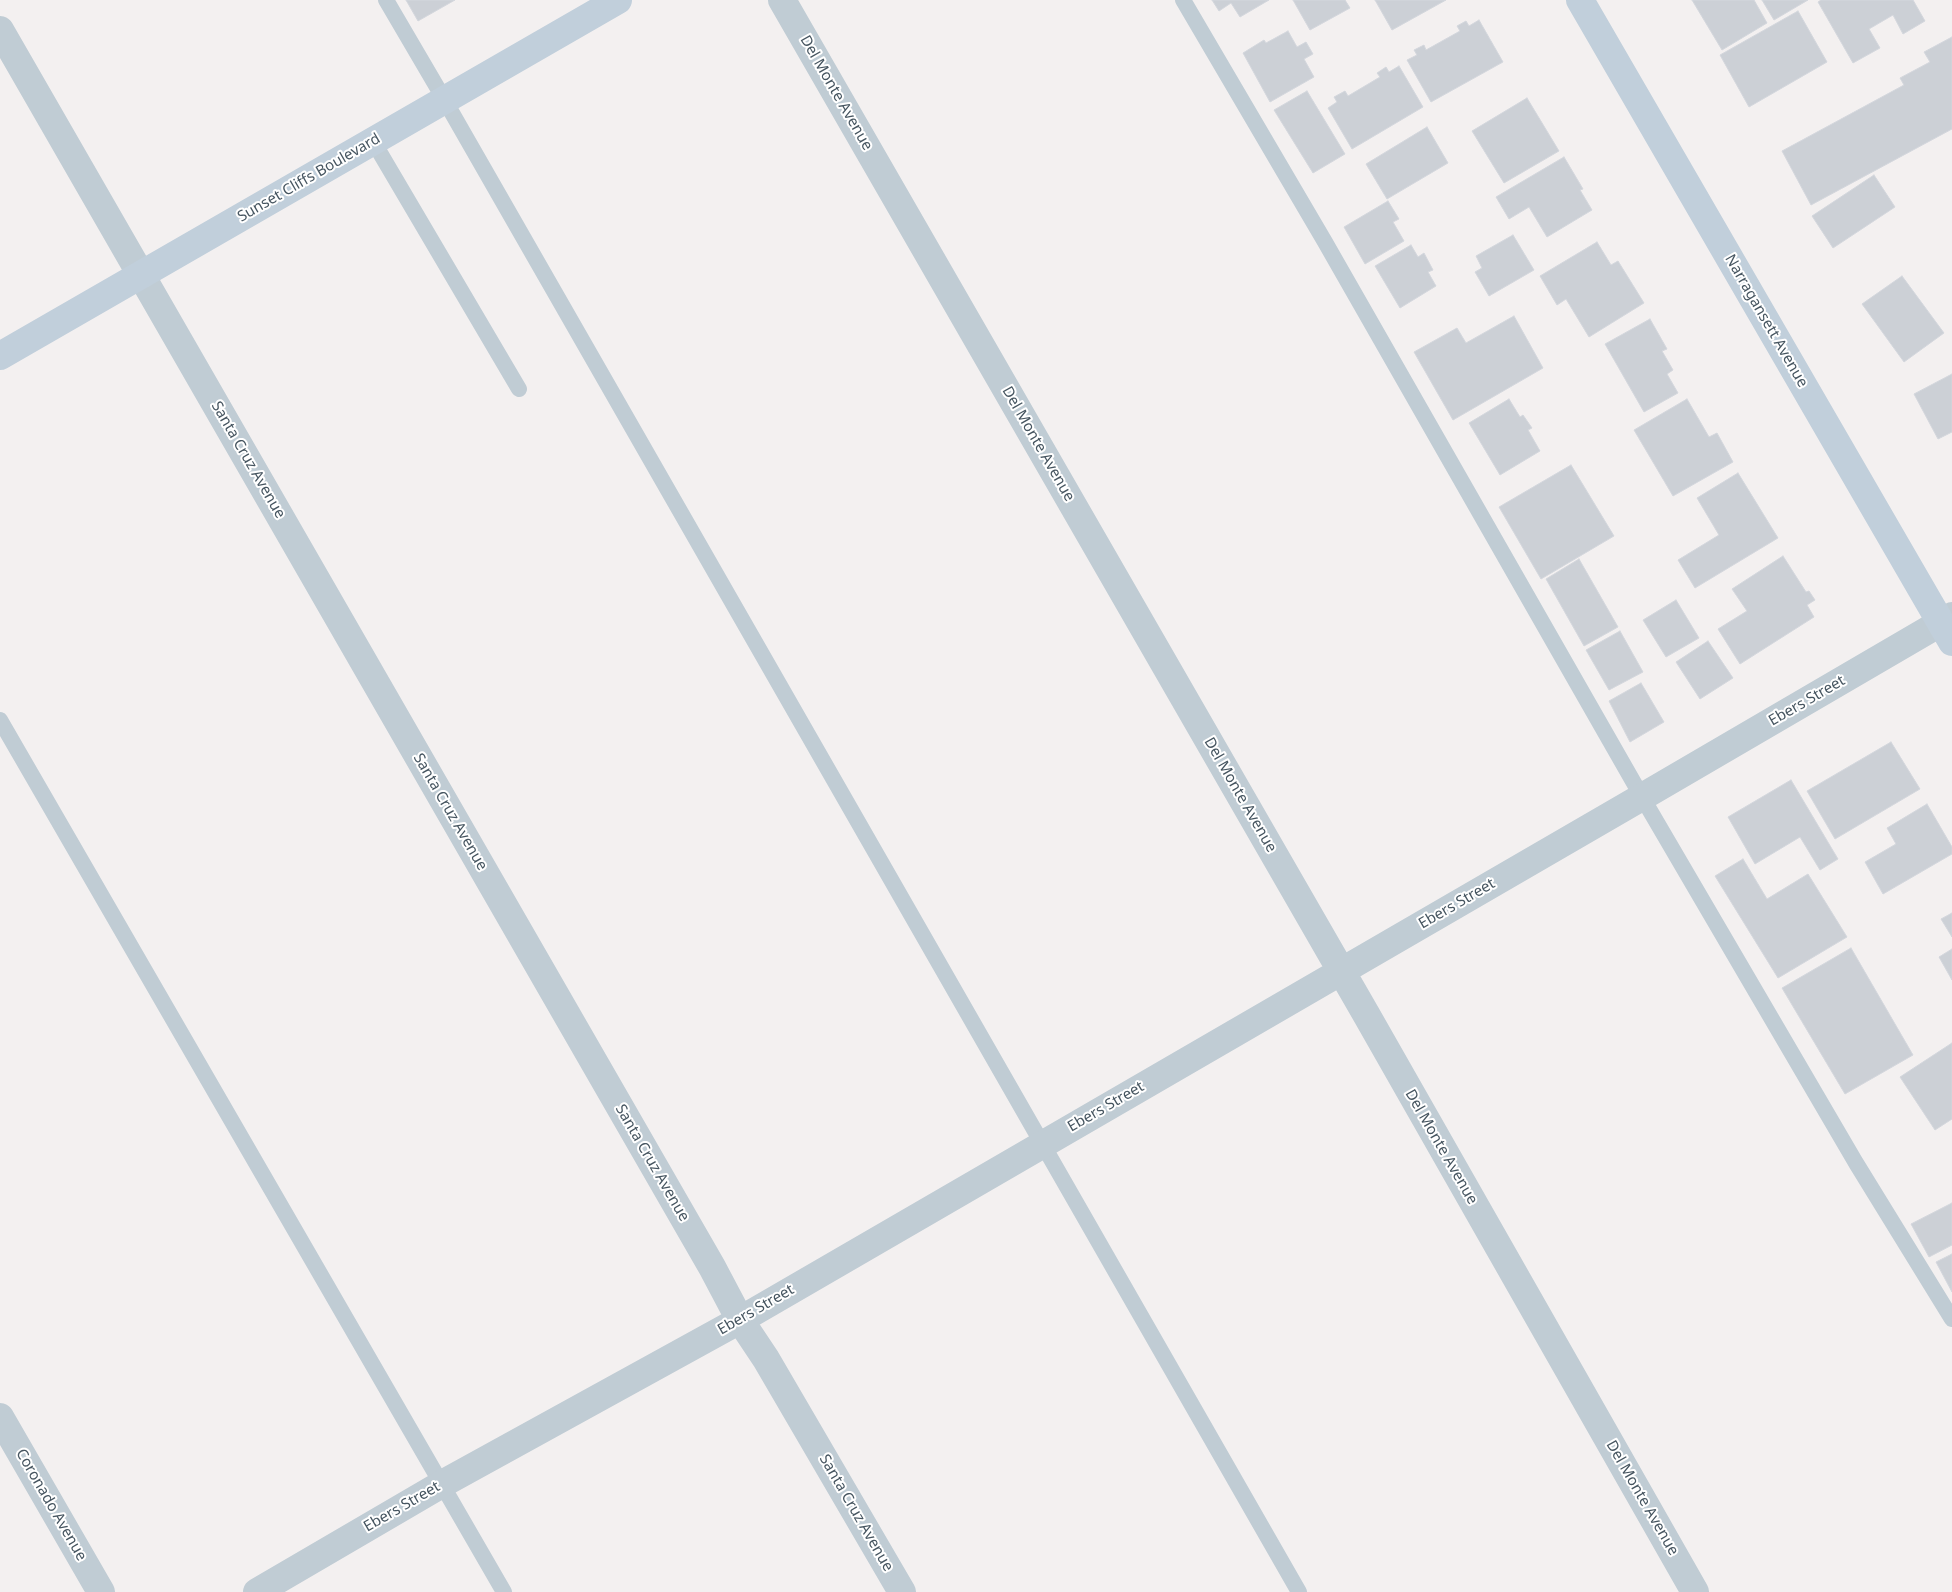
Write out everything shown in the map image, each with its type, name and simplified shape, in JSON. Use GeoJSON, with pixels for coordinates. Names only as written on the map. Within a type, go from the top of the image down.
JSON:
{"type":"FeatureCollection","features":[{"type":"Feature","properties":{"kind":"main road","name":"Sunset Cliffs Boulevard"},"geometry":{"type":"LineString","coordinates":[[0,356],[618,0]]}},
{"type":"Feature","properties":{"kind":"main road","name":"Narragansett Avenue"},"geometry":{"type":"LineString","coordinates":[[1580,0],[1948,627]]}},
{"type":"Feature","properties":{"kind":"street","name":"Del Monte Avenue"},"geometry":{"type":"LineString","coordinates":[[782,0],[1695,1592]]}},
{"type":"Feature","properties":{"kind":"street","name":"Santa Cruz Avenue"},"geometry":{"type":"LineString","coordinates":[[0,30],[712,1267],[740,1320],[766,1359],[902,1592]]}},
{"type":"Feature","properties":{"kind":"street","name":"Ebers Street"},"geometry":{"type":"LineString","coordinates":[[258,1592],[442,1484],[740,1320],[1042,1143],[1642,797],[1948,627]]}},
{"type":"Feature","properties":{"kind":"street","name":"Coronado Avenue"},"geometry":{"type":"LineString","coordinates":[[0,1417],[101,1592]]}},
{"type":"Feature","properties":{"kind":"lane"},"geometry":{"type":"LineString","coordinates":[[386,0],[1299,1592]]}},
{"type":"Feature","properties":{"kind":"lane"},"geometry":{"type":"LineString","coordinates":[[1183,0],[1330,251],[1642,797],[1856,1163],[1952,1319]]}},
{"type":"Feature","properties":{"kind":"lane"},"geometry":{"type":"LineString","coordinates":[[372,141],[519,389]]}},
{"type":"Feature","properties":{"kind":"lane"},"geometry":{"type":"LineString","coordinates":[[0,720],[504,1592]]}},
{"type":"Feature","properties":{"kind":"building"},"geometry":{"type":"Polygon","coordinates":[[[406,0],[455,0],[418,21],[406,0]]]}},
{"type":"Feature","properties":{"kind":"building"},"geometry":{"type":"Polygon","coordinates":[[[1212,0],[1269,0],[1240,17],[1231,3],[1219,11],[1212,0]]]}},
{"type":"Feature","properties":{"kind":"building"},"geometry":{"type":"Polygon","coordinates":[[[1293,0],[1345,0],[1350,8],[1310,30],[1293,0]]]}},
{"type":"Feature","properties":{"kind":"building"},"geometry":{"type":"Polygon","coordinates":[[[1375,0],[1446,0],[1392,30],[1375,0]]]}},
{"type":"Feature","properties":{"kind":"building"},"geometry":{"type":"Polygon","coordinates":[[[1692,0],[1754,0],[1767,23],[1722,50],[1692,0]]]}},
{"type":"Feature","properties":{"kind":"building"},"geometry":{"type":"Polygon","coordinates":[[[1762,0],[1808,0],[1774,20],[1762,0]]]}},
{"type":"Feature","properties":{"kind":"building"},"geometry":{"type":"Polygon","coordinates":[[[1821,0],[1913,0],[1925,21],[1903,34],[1893,15],[1869,29],[1880,48],[1853,63],[1818,2],[1821,0]]]}},
{"type":"Feature","properties":{"kind":"building"},"geometry":{"type":"Polygon","coordinates":[[[1798,11],[1827,62],[1749,107],[1720,55],[1798,11]]]}},
{"type":"Feature","properties":{"kind":"building"},"geometry":{"type":"Polygon","coordinates":[[[1479,20],[1503,62],[1431,102],[1407,60],[1417,55],[1414,50],[1424,45],[1426,50],[1460,31],[1457,26],[1466,21],[1469,26],[1479,20]]]}},
{"type":"Feature","properties":{"kind":"building"},"geometry":{"type":"Polygon","coordinates":[[[1288,31],[1297,47],[1306,42],[1313,54],[1304,59],[1314,77],[1270,102],[1243,53],[1264,40],[1266,43],[1288,31]]]}},
{"type":"Feature","properties":{"kind":"building"},"geometry":{"type":"Polygon","coordinates":[[[1952,37],[1952,129],[1811,205],[1782,151],[1904,85],[1900,78],[1930,62],[1924,52],[1952,37]]]}},
{"type":"Feature","properties":{"kind":"building"},"geometry":{"type":"Polygon","coordinates":[[[1399,66],[1423,107],[1352,149],[1328,108],[1337,102],[1334,97],[1345,91],[1348,96],[1380,77],[1377,73],[1386,67],[1389,72],[1399,66]]]}},
{"type":"Feature","properties":{"kind":"building"},"geometry":{"type":"Polygon","coordinates":[[[1307,91],[1345,154],[1313,173],[1274,110],[1307,91]]]}},
{"type":"Feature","properties":{"kind":"building"},"geometry":{"type":"Polygon","coordinates":[[[1527,98],[1559,151],[1504,183],[1472,131],[1527,98]]]}},
{"type":"Feature","properties":{"kind":"building"},"geometry":{"type":"Polygon","coordinates":[[[1427,127],[1448,163],[1387,199],[1366,164],[1427,127]]]}},
{"type":"Feature","properties":{"kind":"building"},"geometry":{"type":"Polygon","coordinates":[[[1564,157],[1583,189],[1580,190],[1592,210],[1547,237],[1529,207],[1509,219],[1496,197],[1564,157]]]}},
{"type":"Feature","properties":{"kind":"building"},"geometry":{"type":"Polygon","coordinates":[[[1874,175],[1895,207],[1833,248],[1812,216],[1874,175]]]}},
{"type":"Feature","properties":{"kind":"building"},"geometry":{"type":"Polygon","coordinates":[[[1388,201],[1399,219],[1393,222],[1404,241],[1365,264],[1344,227],[1388,201]]]}},
{"type":"Feature","properties":{"kind":"building"},"geometry":{"type":"Polygon","coordinates":[[[1513,235],[1534,270],[1489,296],[1475,272],[1482,268],[1476,256],[1513,235]]]}},
{"type":"Feature","properties":{"kind":"building"},"geometry":{"type":"Polygon","coordinates":[[[1597,242],[1611,265],[1618,261],[1644,303],[1589,337],[1566,299],[1557,305],[1540,276],[1597,242]]]}},
{"type":"Feature","properties":{"kind":"building"},"geometry":{"type":"Polygon","coordinates":[[[1411,245],[1418,257],[1424,253],[1433,270],[1428,272],[1436,286],[1400,308],[1375,266],[1411,245]]]}},
{"type":"Feature","properties":{"kind":"building"},"geometry":{"type":"Polygon","coordinates":[[[1902,276],[1944,333],[1904,362],[1862,304],[1902,276]]]}},
{"type":"Feature","properties":{"kind":"building"},"geometry":{"type":"Polygon","coordinates":[[[1514,316],[1543,368],[1453,420],[1414,352],[1457,328],[1466,343],[1514,316]]]}},
{"type":"Feature","properties":{"kind":"building"},"geometry":{"type":"Polygon","coordinates":[[[1650,319],[1667,349],[1662,351],[1673,370],[1667,374],[1678,393],[1644,412],[1605,344],[1650,319]]]}},
{"type":"Feature","properties":{"kind":"building"},"geometry":{"type":"Polygon","coordinates":[[[1952,374],[1952,432],[1938,439],[1914,394],[1952,374]]]}},
{"type":"Feature","properties":{"kind":"building"},"geometry":{"type":"Polygon","coordinates":[[[1509,399],[1520,417],[1523,415],[1532,428],[1528,430],[1540,451],[1500,475],[1469,423],[1509,399]]]}},
{"type":"Feature","properties":{"kind":"building"},"geometry":{"type":"Polygon","coordinates":[[[1687,399],[1709,437],[1717,433],[1733,462],[1673,496],[1634,430],[1687,399]]]}},
{"type":"Feature","properties":{"kind":"building"},"geometry":{"type":"Polygon","coordinates":[[[1571,465],[1614,536],[1541,579],[1499,507],[1571,465]]]}},
{"type":"Feature","properties":{"kind":"building"},"geometry":{"type":"Polygon","coordinates":[[[1738,473],[1778,538],[1695,588],[1678,560],[1719,535],[1697,498],[1738,473]]]}},
{"type":"Feature","properties":{"kind":"building"},"geometry":{"type":"Polygon","coordinates":[[[1783,556],[1806,592],[1809,591],[1815,600],[1807,605],[1814,617],[1740,664],[1718,629],[1747,611],[1732,589],[1783,556]]]}},
{"type":"Feature","properties":{"kind":"building"},"geometry":{"type":"Polygon","coordinates":[[[1579,559],[1618,627],[1584,646],[1546,579],[1579,559]]]}},
{"type":"Feature","properties":{"kind":"building"},"geometry":{"type":"Polygon","coordinates":[[[1676,600],[1699,638],[1666,657],[1643,620],[1676,600]]]}},
{"type":"Feature","properties":{"kind":"building"},"geometry":{"type":"Polygon","coordinates":[[[1620,631],[1643,672],[1609,690],[1586,650],[1620,631]]]}},
{"type":"Feature","properties":{"kind":"building"},"geometry":{"type":"Polygon","coordinates":[[[1708,641],[1733,678],[1700,699],[1676,662],[1708,641]]]}},
{"type":"Feature","properties":{"kind":"building"},"geometry":{"type":"Polygon","coordinates":[[[1641,683],[1664,722],[1630,742],[1609,701],[1641,683]]]}},
{"type":"Feature","properties":{"kind":"building"},"geometry":{"type":"Polygon","coordinates":[[[1891,742],[1920,789],[1835,839],[1807,791],[1891,742]]]}},
{"type":"Feature","properties":{"kind":"building"},"geometry":{"type":"Polygon","coordinates":[[[1791,780],[1838,859],[1820,870],[1800,837],[1755,864],[1728,817],[1791,780]]]}},
{"type":"Feature","properties":{"kind":"building"},"geometry":{"type":"Polygon","coordinates":[[[1927,804],[1952,847],[1952,854],[1883,894],[1865,862],[1896,844],[1887,828],[1927,804]]]}},
{"type":"Feature","properties":{"kind":"building"},"geometry":{"type":"Polygon","coordinates":[[[1743,859],[1767,899],[1808,874],[1847,937],[1778,978],[1715,876],[1743,859]]]}},
{"type":"Feature","properties":{"kind":"building"},"geometry":{"type":"Polygon","coordinates":[[[1952,913],[1952,937],[1941,919],[1952,913]]]}},
{"type":"Feature","properties":{"kind":"building"},"geometry":{"type":"Polygon","coordinates":[[[1851,948],[1913,1055],[1845,1094],[1782,988],[1851,948]]]}},
{"type":"Feature","properties":{"kind":"building"},"geometry":{"type":"Polygon","coordinates":[[[1952,949],[1952,980],[1939,957],[1952,949]]]}},
{"type":"Feature","properties":{"kind":"building"},"geometry":{"type":"Polygon","coordinates":[[[1952,1043],[1952,1119],[1935,1130],[1900,1077],[1952,1043]]]}},
{"type":"Feature","properties":{"kind":"building"},"geometry":{"type":"Polygon","coordinates":[[[1952,1203],[1952,1245],[1929,1257],[1911,1224],[1952,1203]]]}},
{"type":"Feature","properties":{"kind":"building"},"geometry":{"type":"Polygon","coordinates":[[[1952,1254],[1952,1292],[1936,1262],[1952,1254]]]}}]}
